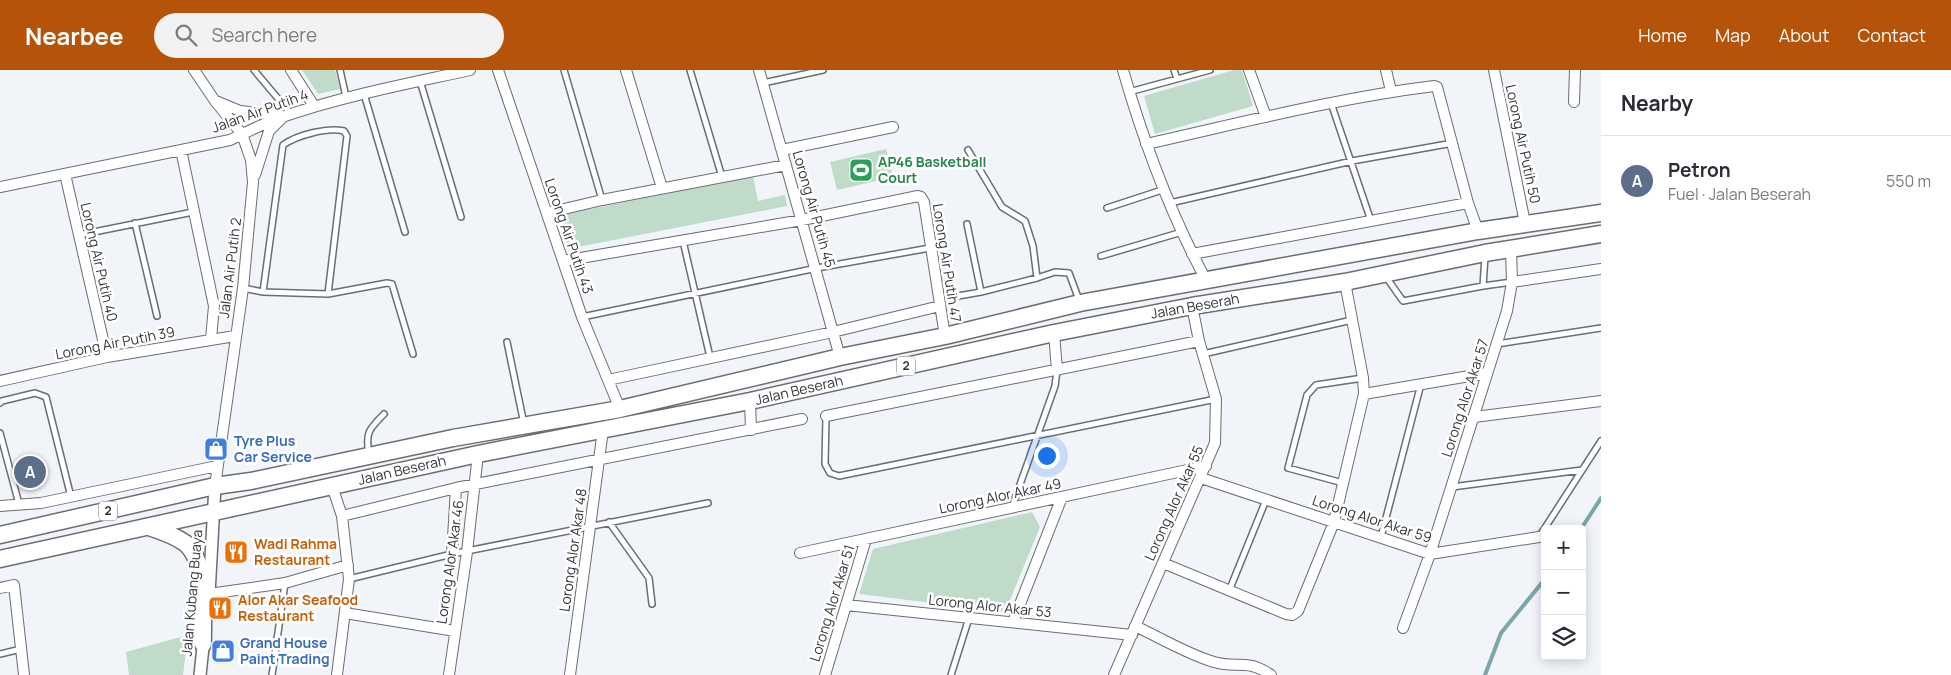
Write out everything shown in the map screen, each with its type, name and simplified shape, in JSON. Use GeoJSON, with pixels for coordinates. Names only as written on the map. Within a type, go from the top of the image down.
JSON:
{"type":"FeatureCollection","features":[{"type":"Feature","properties":{"kind":"highway","name":"Jalan Beserah"},"geometry":{"type":"LineString","coordinates":[[0,535],[215,486],[251,481],[369,456],[620,408],[840,357],[945,336],[1080,303],[1478,231],[1601,213]]}},
{"type":"Feature","properties":{"kind":"highway","name":"Jalan Beserah"},"geometry":{"type":"LineString","coordinates":[[0,559],[478,454],[750,401],[1054,333],[1192,306],[1345,282],[1512,248],[1601,234]]}},
{"type":"Feature","properties":{"kind":"highway"},"geometry":{"type":"LineString","coordinates":[[149,527],[167,533],[184,543],[194,553],[199,564],[201,577],[203,644]]}},
{"type":"Feature","properties":{"kind":"street","name":"Jalan Air Putih 2"},"geometry":{"type":"LineString","coordinates":[[194,70],[215,101],[242,134],[251,160],[253,182],[243,288],[215,486]]}},
{"type":"Feature","properties":{"kind":"street"},"geometry":{"type":"LineString","coordinates":[[291,70],[314,106]]}},
{"type":"Feature","properties":{"kind":"street","name":"Jalan Air Putih 4"},"geometry":{"type":"LineString","coordinates":[[0,187],[230,140],[287,115],[314,106],[346,97],[470,70]]}},
{"type":"Feature","properties":{"kind":"street","name":"Lorong Air Putih 43"},"geometry":{"type":"LineString","coordinates":[[498,70],[582,317],[620,408]]}},
{"type":"Feature","properties":{"kind":"street"},"geometry":{"type":"LineString","coordinates":[[626,70],[662,188]]}},
{"type":"Feature","properties":{"kind":"street","name":"Lorong Air Putih 45"},"geometry":{"type":"LineString","coordinates":[[759,70],[840,357]]}},
{"type":"Feature","properties":{"kind":"street"},"geometry":{"type":"LineString","coordinates":[[1123,70],[1162,190],[1206,280]]}},
{"type":"Feature","properties":{"kind":"street"},"geometry":{"type":"LineString","coordinates":[[1249,70],[1266,118]]}},
{"type":"Feature","properties":{"kind":"street"},"geometry":{"type":"LineString","coordinates":[[1386,70],[1391,91]]}},
{"type":"Feature","properties":{"kind":"street","name":"Lorong Air Putih 50"},"geometry":{"type":"LineString","coordinates":[[1494,70],[1526,223]]}},
{"type":"Feature","properties":{"kind":"street"},"geometry":{"type":"LineString","coordinates":[[1574,102],[1575,70]]}},
{"type":"Feature","properties":{"kind":"street"},"geometry":{"type":"LineString","coordinates":[[1146,144],[1391,91],[1434,86],[1437,87],[1468,203],[1478,231]]}},
{"type":"Feature","properties":{"kind":"street"},"geometry":{"type":"LineString","coordinates":[[215,101],[240,111],[287,115]]}},
{"type":"Feature","properties":{"kind":"street"},"geometry":{"type":"LineString","coordinates":[[253,182],[269,131],[287,115]]}},
{"type":"Feature","properties":{"kind":"street"},"geometry":{"type":"LineString","coordinates":[[782,150],[893,127]]}},
{"type":"Feature","properties":{"kind":"street"},"geometry":{"type":"LineString","coordinates":[[181,150],[214,306],[211,339]]}},
{"type":"Feature","properties":{"kind":"street"},"geometry":{"type":"LineString","coordinates":[[547,213],[602,200],[786,165]]}},
{"type":"Feature","properties":{"kind":"street","name":"Lorong Air Putih 40"},"geometry":{"type":"LineString","coordinates":[[66,174],[107,357]]}},
{"type":"Feature","properties":{"kind":"street","name":"Lorong Air Putih 47"},"geometry":{"type":"LineString","coordinates":[[802,220],[918,196],[921,197],[924,202],[945,336]]}},
{"type":"Feature","properties":{"kind":"street"},"geometry":{"type":"LineString","coordinates":[[1192,254],[1468,203]]}},
{"type":"Feature","properties":{"kind":"street"},"geometry":{"type":"LineString","coordinates":[[563,261],[802,220]]}},
{"type":"Feature","properties":{"kind":"street","name":"Lorong Alor Akar 57"},"geometry":{"type":"LineString","coordinates":[[1403,628],[1452,487],[1507,311],[1512,282],[1512,248]]}},
{"type":"Feature","properties":{"kind":"street"},"geometry":{"type":"LineString","coordinates":[[1512,282],[1601,269]]}},
{"type":"Feature","properties":{"kind":"street"},"geometry":{"type":"LineString","coordinates":[[1163,563],[1286,614],[1292,615],[1298,612],[1334,522],[1364,394],[1363,378],[1345,282]]}},
{"type":"Feature","properties":{"kind":"street"},"geometry":{"type":"LineString","coordinates":[[608,380],[833,332],[940,306]]}},
{"type":"Feature","properties":{"kind":"street","name":"Lorong Alor Akar 55"},"geometry":{"type":"LineString","coordinates":[[1114,675],[1216,443],[1216,399],[1199,341],[1192,306]]}},
{"type":"Feature","properties":{"kind":"street"},"geometry":{"type":"LineString","coordinates":[[1054,333],[1057,370]]}},
{"type":"Feature","properties":{"kind":"street","name":"Lorong Air Putih 39"},"geometry":{"type":"LineString","coordinates":[[0,381],[107,357],[236,336]]}},
{"type":"Feature","properties":{"kind":"street"},"geometry":{"type":"LineString","coordinates":[[826,416],[1199,341]]}},
{"type":"Feature","properties":{"kind":"street"},"geometry":{"type":"LineString","coordinates":[[1364,394],[1487,373]]}},
{"type":"Feature","properties":{"kind":"street"},"geometry":{"type":"LineString","coordinates":[[750,401],[750,430]]}},
{"type":"Feature","properties":{"kind":"street"},"geometry":{"type":"LineString","coordinates":[[1474,416],[1601,401]]}},
{"type":"Feature","properties":{"kind":"street"},"geometry":{"type":"LineString","coordinates":[[342,516],[456,488],[802,419]]}},
{"type":"Feature","properties":{"kind":"street","name":"Lorong Alor Akar 48"},"geometry":{"type":"LineString","coordinates":[[570,675],[603,430]]}},
{"type":"Feature","properties":{"kind":"street","name":"Lorong Alor Akar 46"},"geometry":{"type":"LineString","coordinates":[[450,675],[478,454]]}},
{"type":"Feature","properties":{"kind":"street"},"geometry":{"type":"LineString","coordinates":[[0,506],[41,503],[217,466]]}},
{"type":"Feature","properties":{"kind":"street","name":"Lorong Alor Akar 49"},"geometry":{"type":"LineString","coordinates":[[800,553],[1206,466]]}},
{"type":"Feature","properties":{"kind":"street","name":"Lorong Alor Akar 59"},"geometry":{"type":"LineString","coordinates":[[1201,478],[1430,554],[1539,537]]}},
{"type":"Feature","properties":{"kind":"street","name":"Jalan Kubang Buaya"},"geometry":{"type":"LineString","coordinates":[[200,675],[209,594],[215,486]]}},
{"type":"Feature","properties":{"kind":"street"},"geometry":{"type":"LineString","coordinates":[[332,486],[342,516],[349,579],[337,675]]}},
{"type":"Feature","properties":{"kind":"street"},"geometry":{"type":"LineString","coordinates":[[452,554],[456,488]]}},
{"type":"Feature","properties":{"kind":"street"},"geometry":{"type":"LineString","coordinates":[[1013,622],[1062,497]]}},
{"type":"Feature","properties":{"kind":"street","name":"Lorong Alor Akar 51"},"geometry":{"type":"LineString","coordinates":[[826,675],[866,539]]}},
{"type":"Feature","properties":{"kind":"street"},"geometry":{"type":"LineString","coordinates":[[209,594],[285,583],[348,565]]}},
{"type":"Feature","properties":{"kind":"street"},"geometry":{"type":"LineString","coordinates":[[0,588],[14,585],[24,675]]}},
{"type":"Feature","properties":{"kind":"street","name":"Lorong Alor Akar 53"},"geometry":{"type":"LineString","coordinates":[[846,604],[1013,622],[1133,630],[1216,663],[1244,663],[1257,667],[1270,675]]}},
{"type":"Feature","properties":{"kind":"street"},"geometry":{"type":"LineString","coordinates":[[345,614],[455,631]]}},
{"type":"Feature","properties":{"kind":"lane"},"geometry":{"type":"LineString","coordinates":[[254,70],[287,115]]}},
{"type":"Feature","properties":{"kind":"lane"},"geometry":{"type":"LineString","coordinates":[[340,70],[346,97]]}},
{"type":"Feature","properties":{"kind":"lane"},"geometry":{"type":"LineString","coordinates":[[564,70],[602,200]]}},
{"type":"Feature","properties":{"kind":"lane"},"geometry":{"type":"LineString","coordinates":[[690,70],[722,176]]}},
{"type":"Feature","properties":{"kind":"lane"},"geometry":{"type":"LineString","coordinates":[[763,83],[823,70]]}},
{"type":"Feature","properties":{"kind":"lane"},"geometry":{"type":"LineString","coordinates":[[1174,70],[1177,79]]}},
{"type":"Feature","properties":{"kind":"lane"},"geometry":{"type":"LineString","coordinates":[[1129,92],[1210,70]]}},
{"type":"Feature","properties":{"kind":"lane"},"geometry":{"type":"LineString","coordinates":[[420,81],[461,217]]}},
{"type":"Feature","properties":{"kind":"lane"},"geometry":{"type":"LineString","coordinates":[[364,93],[405,232]]}},
{"type":"Feature","properties":{"kind":"lane"},"geometry":{"type":"LineString","coordinates":[[1332,103],[1371,221]]}},
{"type":"Feature","properties":{"kind":"lane"},"geometry":{"type":"LineString","coordinates":[[263,292],[283,145],[292,139],[334,129],[344,131],[347,136],[328,294]]}},
{"type":"Feature","properties":{"kind":"lane"},"geometry":{"type":"LineString","coordinates":[[1170,204],[1352,161],[1453,143]]}},
{"type":"Feature","properties":{"kind":"lane"},"geometry":{"type":"LineString","coordinates":[[968,150],[1002,207],[1024,221],[1033,246],[1037,278]]}},
{"type":"Feature","properties":{"kind":"lane"},"geometry":{"type":"LineString","coordinates":[[1107,208],[1162,190]]}},
{"type":"Feature","properties":{"kind":"lane"},"geometry":{"type":"LineString","coordinates":[[79,235],[193,212]]}},
{"type":"Feature","properties":{"kind":"lane"},"geometry":{"type":"LineString","coordinates":[[134,224],[157,316]]}},
{"type":"Feature","properties":{"kind":"lane"},"geometry":{"type":"LineString","coordinates":[[966,224],[981,292]]}},
{"type":"Feature","properties":{"kind":"lane"},"geometry":{"type":"LineString","coordinates":[[1102,256],[1182,232]]}},
{"type":"Feature","properties":{"kind":"lane"},"geometry":{"type":"LineString","coordinates":[[683,240],[710,357]]}},
{"type":"Feature","properties":{"kind":"lane"},"geometry":{"type":"LineString","coordinates":[[582,317],[816,268],[930,248]]}},
{"type":"Feature","properties":{"kind":"lane"},"geometry":{"type":"LineString","coordinates":[[1483,286],[1485,253]]}},
{"type":"Feature","properties":{"kind":"lane"},"geometry":{"type":"LineString","coordinates":[[958,296],[981,292],[1055,272],[1069,273],[1080,303]]}},
{"type":"Feature","properties":{"kind":"lane"},"geometry":{"type":"LineString","coordinates":[[1385,274],[1403,301],[1512,282]]}},
{"type":"Feature","properties":{"kind":"lane"},"geometry":{"type":"LineString","coordinates":[[243,288],[263,292],[328,294],[387,283],[392,284],[413,354]]}},
{"type":"Feature","properties":{"kind":"lane"},"geometry":{"type":"LineString","coordinates":[[1203,354],[1352,320]]}},
{"type":"Feature","properties":{"kind":"lane"},"geometry":{"type":"LineString","coordinates":[[1497,344],[1601,328]]}},
{"type":"Feature","properties":{"kind":"lane"},"geometry":{"type":"LineString","coordinates":[[507,342],[524,426]]}},
{"type":"Feature","properties":{"kind":"lane"},"geometry":{"type":"LineString","coordinates":[[1012,508],[1055,386],[1057,370]]}},
{"type":"Feature","properties":{"kind":"lane"},"geometry":{"type":"LineString","coordinates":[[1343,483],[1288,468],[1307,395],[1311,389],[1316,385],[1363,378]]}},
{"type":"Feature","properties":{"kind":"lane"},"geometry":{"type":"LineString","coordinates":[[1380,537],[1421,384]]}},
{"type":"Feature","properties":{"kind":"lane"},"geometry":{"type":"LineString","coordinates":[[0,403],[35,393],[46,397],[71,497]]}},
{"type":"Feature","properties":{"kind":"lane"},"geometry":{"type":"LineString","coordinates":[[826,416],[825,464],[830,473],[840,476],[1216,399]]}},
{"type":"Feature","properties":{"kind":"lane"},"geometry":{"type":"LineString","coordinates":[[369,456],[366,440],[370,428],[384,414]]}},
{"type":"Feature","properties":{"kind":"lane"},"geometry":{"type":"LineString","coordinates":[[0,433],[19,505]]}},
{"type":"Feature","properties":{"kind":"lane"},"geometry":{"type":"LineString","coordinates":[[1539,537],[1601,441]]}},
{"type":"Feature","properties":{"kind":"lane"},"geometry":{"type":"LineString","coordinates":[[1452,487],[1582,470]]}},
{"type":"Feature","properties":{"kind":"lane"},"geometry":{"type":"LineString","coordinates":[[1229,591],[1266,500]]}},
{"type":"Feature","properties":{"kind":"lane"},"geometry":{"type":"LineString","coordinates":[[349,579],[452,554],[708,503]]}},
{"type":"Feature","properties":{"kind":"lane"},"geometry":{"type":"LineString","coordinates":[[609,522],[649,578],[652,604]]}},
{"type":"Feature","properties":{"kind":"lane"},"geometry":{"type":"LineString","coordinates":[[272,675],[285,583]]}},
{"type":"Feature","properties":{"kind":"lane"},"geometry":{"type":"LineString","coordinates":[[951,675],[969,618]]}},
{"type":"Feature","properties":{"kind":"lane"},"geometry":{"type":"LineString","coordinates":[[0,654],[22,649]]}},
{"type":"Feature","properties":{"kind":"green space"},"geometry":{"type":"Polygon","coordinates":[[[302,70],[335,70],[340,89],[318,94],[302,70]]]}},
{"type":"Feature","properties":{"kind":"green space"},"geometry":{"type":"Polygon","coordinates":[[[1234,70],[1242,70],[1253,106],[1155,134],[1144,96],[1234,70]]]}},
{"type":"Feature","properties":{"kind":"green space","name":"AP46 Basketball Court"},"geometry":{"type":"Polygon","coordinates":[[[886,149],[893,177],[837,190],[830,162],[886,149]]]}},
{"type":"Feature","properties":{"kind":"green space"},"geometry":{"type":"Polygon","coordinates":[[[753,176],[758,201],[785,195],[787,206],[568,249],[561,215],[753,176]]]}},
{"type":"Feature","properties":{"kind":"green space"},"geometry":{"type":"Polygon","coordinates":[[[1032,512],[1040,527],[1005,612],[859,594],[873,549],[1032,512]]]}},
{"type":"Feature","properties":{"kind":"green space"},"geometry":{"type":"Polygon","coordinates":[[[188,635],[183,675],[129,675],[126,652],[188,635]]]}},
{"type":"Feature","properties":{"kind":"waterway"},"geometry":{"type":"LineString","coordinates":[[1584,525],[1601,498]]}},
{"type":"Feature","properties":{"kind":"waterway"},"geometry":{"type":"LineString","coordinates":[[1485,675],[1501,633],[1541,584]]}},
{"type":"Feature","properties":{"kind":"place","name":"AP46 Basketball Court"},"geometry":{"type":"Point","coordinates":[861,170]}},
{"type":"Feature","properties":{"kind":"place","name":"Tyre Plus Car Service"},"geometry":{"type":"Point","coordinates":[216,449]}},
{"type":"Feature","properties":{"kind":"place","name":"Petron"},"geometry":{"type":"Point","coordinates":[30,472]}},
{"type":"Feature","properties":{"kind":"place","name":"Wadi Rahma Restaurant"},"geometry":{"type":"Point","coordinates":[236,552]}},
{"type":"Feature","properties":{"kind":"place","name":"Alor Akar Seafood Restaurant"},"geometry":{"type":"Point","coordinates":[220,608]}},
{"type":"Feature","properties":{"kind":"place","name":"Grand House Paint Trading"},"geometry":{"type":"Point","coordinates":[223,651]}}]}
